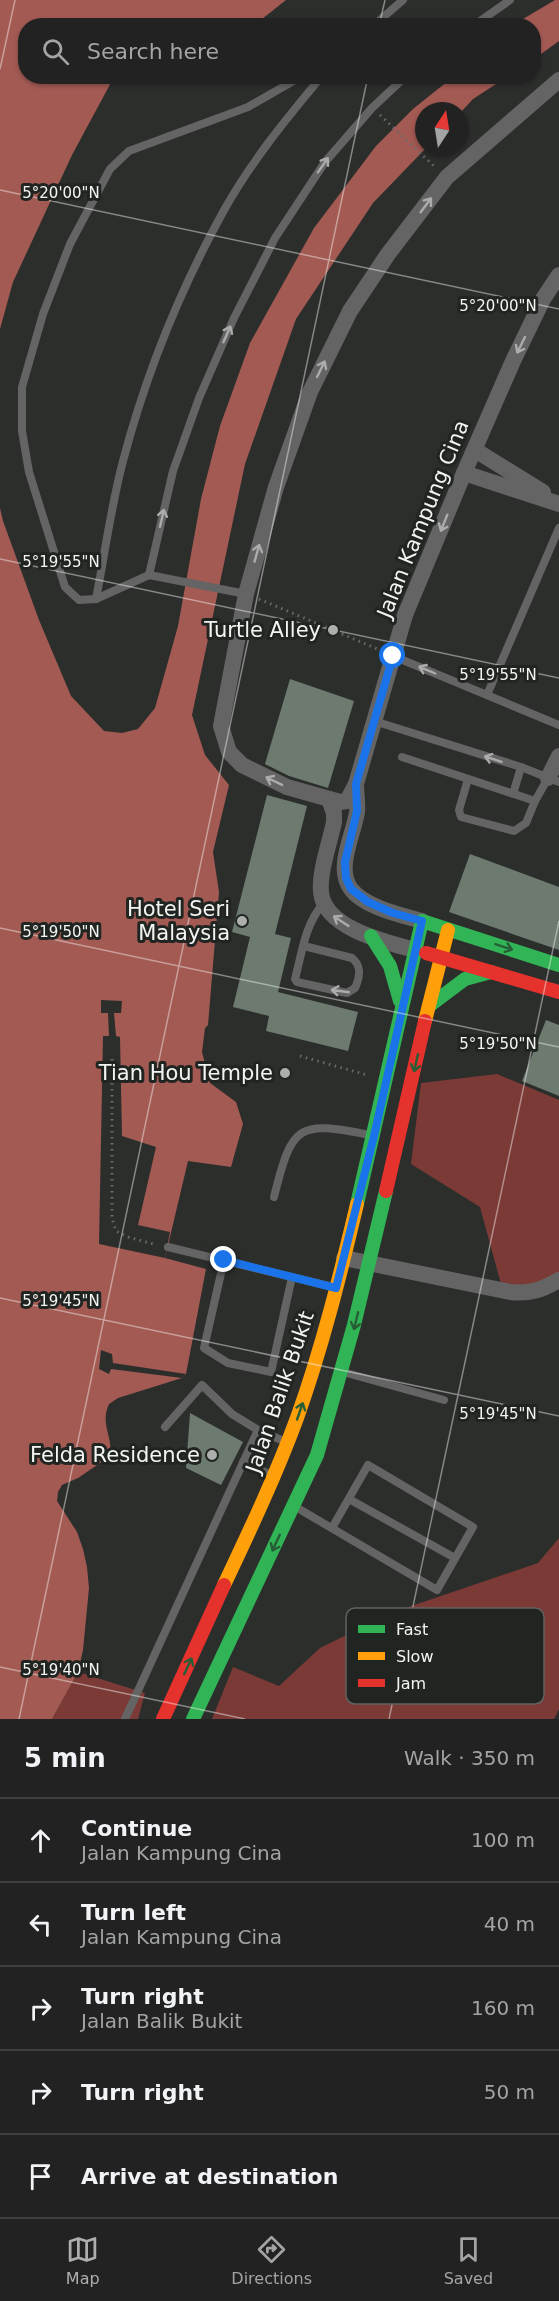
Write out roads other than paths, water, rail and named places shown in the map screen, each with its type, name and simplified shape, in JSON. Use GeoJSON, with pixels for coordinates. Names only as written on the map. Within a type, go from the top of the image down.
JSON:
{"type":"FeatureCollection","features":[{"type":"Feature","properties":{"kind":"main road"},"geometry":{"type":"LineString","coordinates":[[422,921],[559,965]]}},
{"type":"Feature","properties":{"kind":"main road","name":"Jalan Balik Bukit"},"geometry":{"type":"LineString","coordinates":[[163,1719],[289,1443],[316,1364],[374,1136],[422,921]]}},
{"type":"Feature","properties":{"kind":"main road"},"geometry":{"type":"LineString","coordinates":[[193,1719],[317,1455],[343,1372],[370,1264],[448,930]]}},
{"type":"Feature","properties":{"kind":"main road"},"geometry":{"type":"LineString","coordinates":[[371,936],[386,954],[392,966],[402,1009]]}},
{"type":"Feature","properties":{"kind":"main road"},"geometry":{"type":"LineString","coordinates":[[415,950],[559,993]]}},
{"type":"Feature","properties":{"kind":"main road"},"geometry":{"type":"LineString","coordinates":[[429,1006],[450,987],[476,973],[490,972]]}},
{"type":"Feature","properties":{"kind":"street"},"geometry":{"type":"LineString","coordinates":[[356,784],[347,801],[340,802],[287,787],[242,765],[230,752],[221,726],[246,594],[276,487],[310,392],[350,311],[388,254],[447,177],[559,80]]}},
{"type":"Feature","properties":{"kind":"street","name":"Jalan Kampung Cina"},"geometry":{"type":"LineString","coordinates":[[422,921],[393,913],[368,902],[351,889],[346,878],[345,862],[357,811],[356,784],[405,615],[518,351],[543,299],[559,275]]}},
{"type":"Feature","properties":{"kind":"street"},"geometry":{"type":"LineString","coordinates":[[475,450],[559,503]]}},
{"type":"Feature","properties":{"kind":"street"},"geometry":{"type":"LineString","coordinates":[[464,473],[559,503]]}},
{"type":"Feature","properties":{"kind":"street"},"geometry":{"type":"LineString","coordinates":[[554,780],[559,756]]}},
{"type":"Feature","properties":{"kind":"street"},"geometry":{"type":"LineString","coordinates":[[329,799],[334,813],[334,822],[321,878],[320,891],[323,904],[333,917],[350,927],[415,950]]}},
{"type":"Feature","properties":{"kind":"street"},"geometry":{"type":"LineString","coordinates":[[344,1258],[519,1293],[546,1288],[559,1280]]}},
{"type":"Feature","properties":{"kind":"lane"},"geometry":{"type":"LineString","coordinates":[[382,18],[403,0]]}},
{"type":"Feature","properties":{"kind":"lane"},"geometry":{"type":"LineString","coordinates":[[484,18],[510,0]]}},
{"type":"Feature","properties":{"kind":"lane"},"geometry":{"type":"LineString","coordinates":[[246,594],[149,575],[96,599],[79,600],[65,587],[29,472],[22,431],[22,387],[43,314],[70,244],[110,169],[129,151],[248,106],[288,84]]}},
{"type":"Feature","properties":{"kind":"lane"},"geometry":{"type":"LineString","coordinates":[[96,599],[123,462],[148,379],[183,291],[224,211],[278,129],[315,84]]}},
{"type":"Feature","properties":{"kind":"lane"},"geometry":{"type":"LineString","coordinates":[[149,575],[173,471],[198,398],[234,318],[275,238],[326,162],[372,108],[398,84]]}},
{"type":"Feature","properties":{"kind":"lane"},"geometry":{"type":"LineString","coordinates":[[487,695],[559,528]]}},
{"type":"Feature","properties":{"kind":"lane"},"geometry":{"type":"LineString","coordinates":[[393,656],[559,725]]}},
{"type":"Feature","properties":{"kind":"lane"},"geometry":{"type":"LineString","coordinates":[[374,721],[521,767],[554,780],[536,801],[526,823],[514,831],[461,817],[459,810],[468,779]]}},
{"type":"Feature","properties":{"kind":"lane"},"geometry":{"type":"LineString","coordinates":[[402,757],[536,801]]}},
{"type":"Feature","properties":{"kind":"lane"},"geometry":{"type":"LineString","coordinates":[[513,794],[521,767]]}},
{"type":"Feature","properties":{"kind":"lane"},"geometry":{"type":"LineString","coordinates":[[304,946],[356,961],[360,971],[355,988],[347,993],[297,982],[295,979],[304,946],[312,917],[323,904]]}},
{"type":"Feature","properties":{"kind":"lane"},"geometry":{"type":"LineString","coordinates":[[274,1197],[285,1154],[291,1142],[301,1134],[315,1127],[330,1127],[374,1136]]}},
{"type":"Feature","properties":{"kind":"lane"},"geometry":{"type":"LineString","coordinates":[[168,1247],[336,1288]]}},
{"type":"Feature","properties":{"kind":"lane"},"geometry":{"type":"LineString","coordinates":[[224,1260],[204,1348],[228,1363],[270,1372],[292,1277]]}},
{"type":"Feature","properties":{"kind":"lane"},"geometry":{"type":"LineString","coordinates":[[343,1372],[444,1400]]}},
{"type":"Feature","properties":{"kind":"lane"},"geometry":{"type":"LineString","coordinates":[[165,1427],[202,1385],[232,1414],[258,1430],[289,1443]]}},
{"type":"Feature","properties":{"kind":"lane"},"geometry":{"type":"LineString","coordinates":[[125,1719],[258,1430]]}},
{"type":"Feature","properties":{"kind":"lane"},"geometry":{"type":"LineString","coordinates":[[243,1462],[274,1477]]}},
{"type":"Feature","properties":{"kind":"lane"},"geometry":{"type":"LineString","coordinates":[[294,1506],[437,1590],[473,1527],[368,1465],[332,1528]]}},
{"type":"Feature","properties":{"kind":"lane"},"geometry":{"type":"LineString","coordinates":[[349,1499],[455,1558]]}},
{"type":"Feature","properties":{"kind":"place","name":"Turtle Alley"},"geometry":{"type":"Point","coordinates":[333,630]}},
{"type":"Feature","properties":{"kind":"place","name":"Hotel Seri Malaysia"},"geometry":{"type":"Point","coordinates":[242,921]}},
{"type":"Feature","properties":{"kind":"place","name":"Tian Hou Temple"},"geometry":{"type":"Point","coordinates":[285,1073]}},
{"type":"Feature","properties":{"kind":"place","name":"Felda Residence"},"geometry":{"type":"Point","coordinates":[212,1455]}}]}
